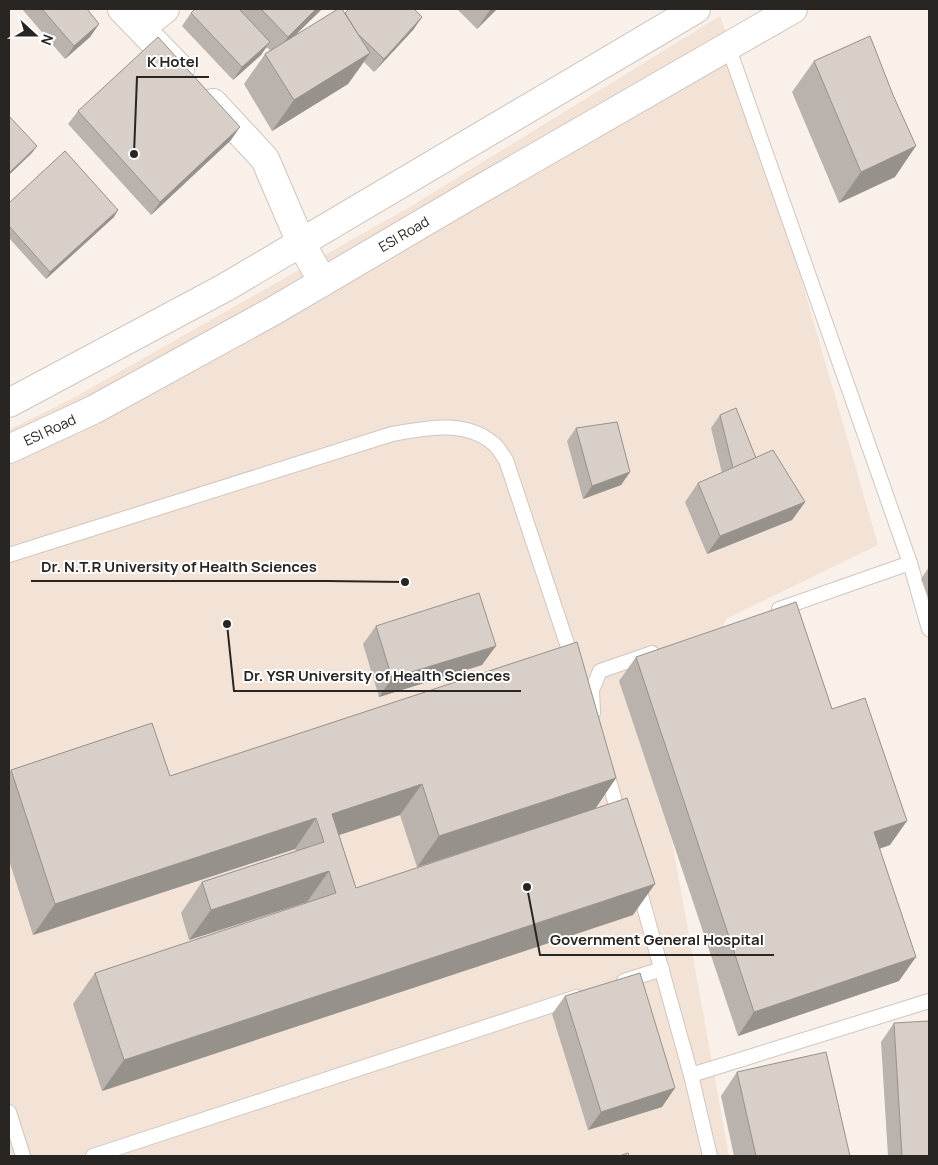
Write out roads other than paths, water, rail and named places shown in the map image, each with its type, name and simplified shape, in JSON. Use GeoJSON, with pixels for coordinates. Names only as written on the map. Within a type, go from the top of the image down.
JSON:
{"type":"FeatureCollection","features":[{"type":"Feature","properties":{"kind":"street"},"geometry":{"type":"LineString","coordinates":[[122,9],[265,159],[301,243],[323,282]]}},
{"type":"Feature","properties":{"kind":"street"},"geometry":{"type":"LineString","coordinates":[[141,28],[165,9]]}},
{"type":"Feature","properties":{"kind":"street"},"geometry":{"type":"LineString","coordinates":[[9,403],[226,288],[696,9]]}},
{"type":"Feature","properties":{"kind":"street","name":"ESI Road"},"geometry":{"type":"LineString","coordinates":[[9,450],[93,410],[275,310],[793,9]]}},
{"type":"Feature","properties":{"kind":"lane"},"geometry":{"type":"LineString","coordinates":[[728,46],[910,563],[929,629]]}},
{"type":"Feature","properties":{"kind":"lane"},"geometry":{"type":"LineString","coordinates":[[9,555],[392,434],[427,428],[456,427],[476,433],[494,444],[506,460],[571,656]]}},
{"type":"Feature","properties":{"kind":"lane"},"geometry":{"type":"LineString","coordinates":[[769,612],[910,563]]}},
{"type":"Feature","properties":{"kind":"lane"},"geometry":{"type":"LineString","coordinates":[[593,725],[592,690],[600,670],[666,648]]}},
{"type":"Feature","properties":{"kind":"lane"},"geometry":{"type":"LineString","coordinates":[[602,757],[623,830]]}},
{"type":"Feature","properties":{"kind":"lane"},"geometry":{"type":"LineString","coordinates":[[636,876],[691,1075],[710,1156]]}},
{"type":"Feature","properties":{"kind":"lane"},"geometry":{"type":"LineString","coordinates":[[614,984],[662,969]]}},
{"type":"Feature","properties":{"kind":"lane"},"geometry":{"type":"LineString","coordinates":[[93,1156],[586,994]]}},
{"type":"Feature","properties":{"kind":"lane"},"geometry":{"type":"LineString","coordinates":[[691,1075],[929,1001]]}},
{"type":"Feature","properties":{"kind":"lane"},"geometry":{"type":"LineString","coordinates":[[9,1112],[23,1156]]}},
{"type":"Feature","properties":{"kind":"place","name":"K Hotel"},"geometry":{"type":"Point","coordinates":[134,154]}},
{"type":"Feature","properties":{"kind":"place","name":"Dr. N.T.R University of Health Sciences"},"geometry":{"type":"Point","coordinates":[405,582]}},
{"type":"Feature","properties":{"kind":"place","name":"Dr. YSR University of Health Sciences"},"geometry":{"type":"Point","coordinates":[227,624]}},
{"type":"Feature","properties":{"kind":"place","name":"Government General Hospital"},"geometry":{"type":"Point","coordinates":[527,887]}}]}
